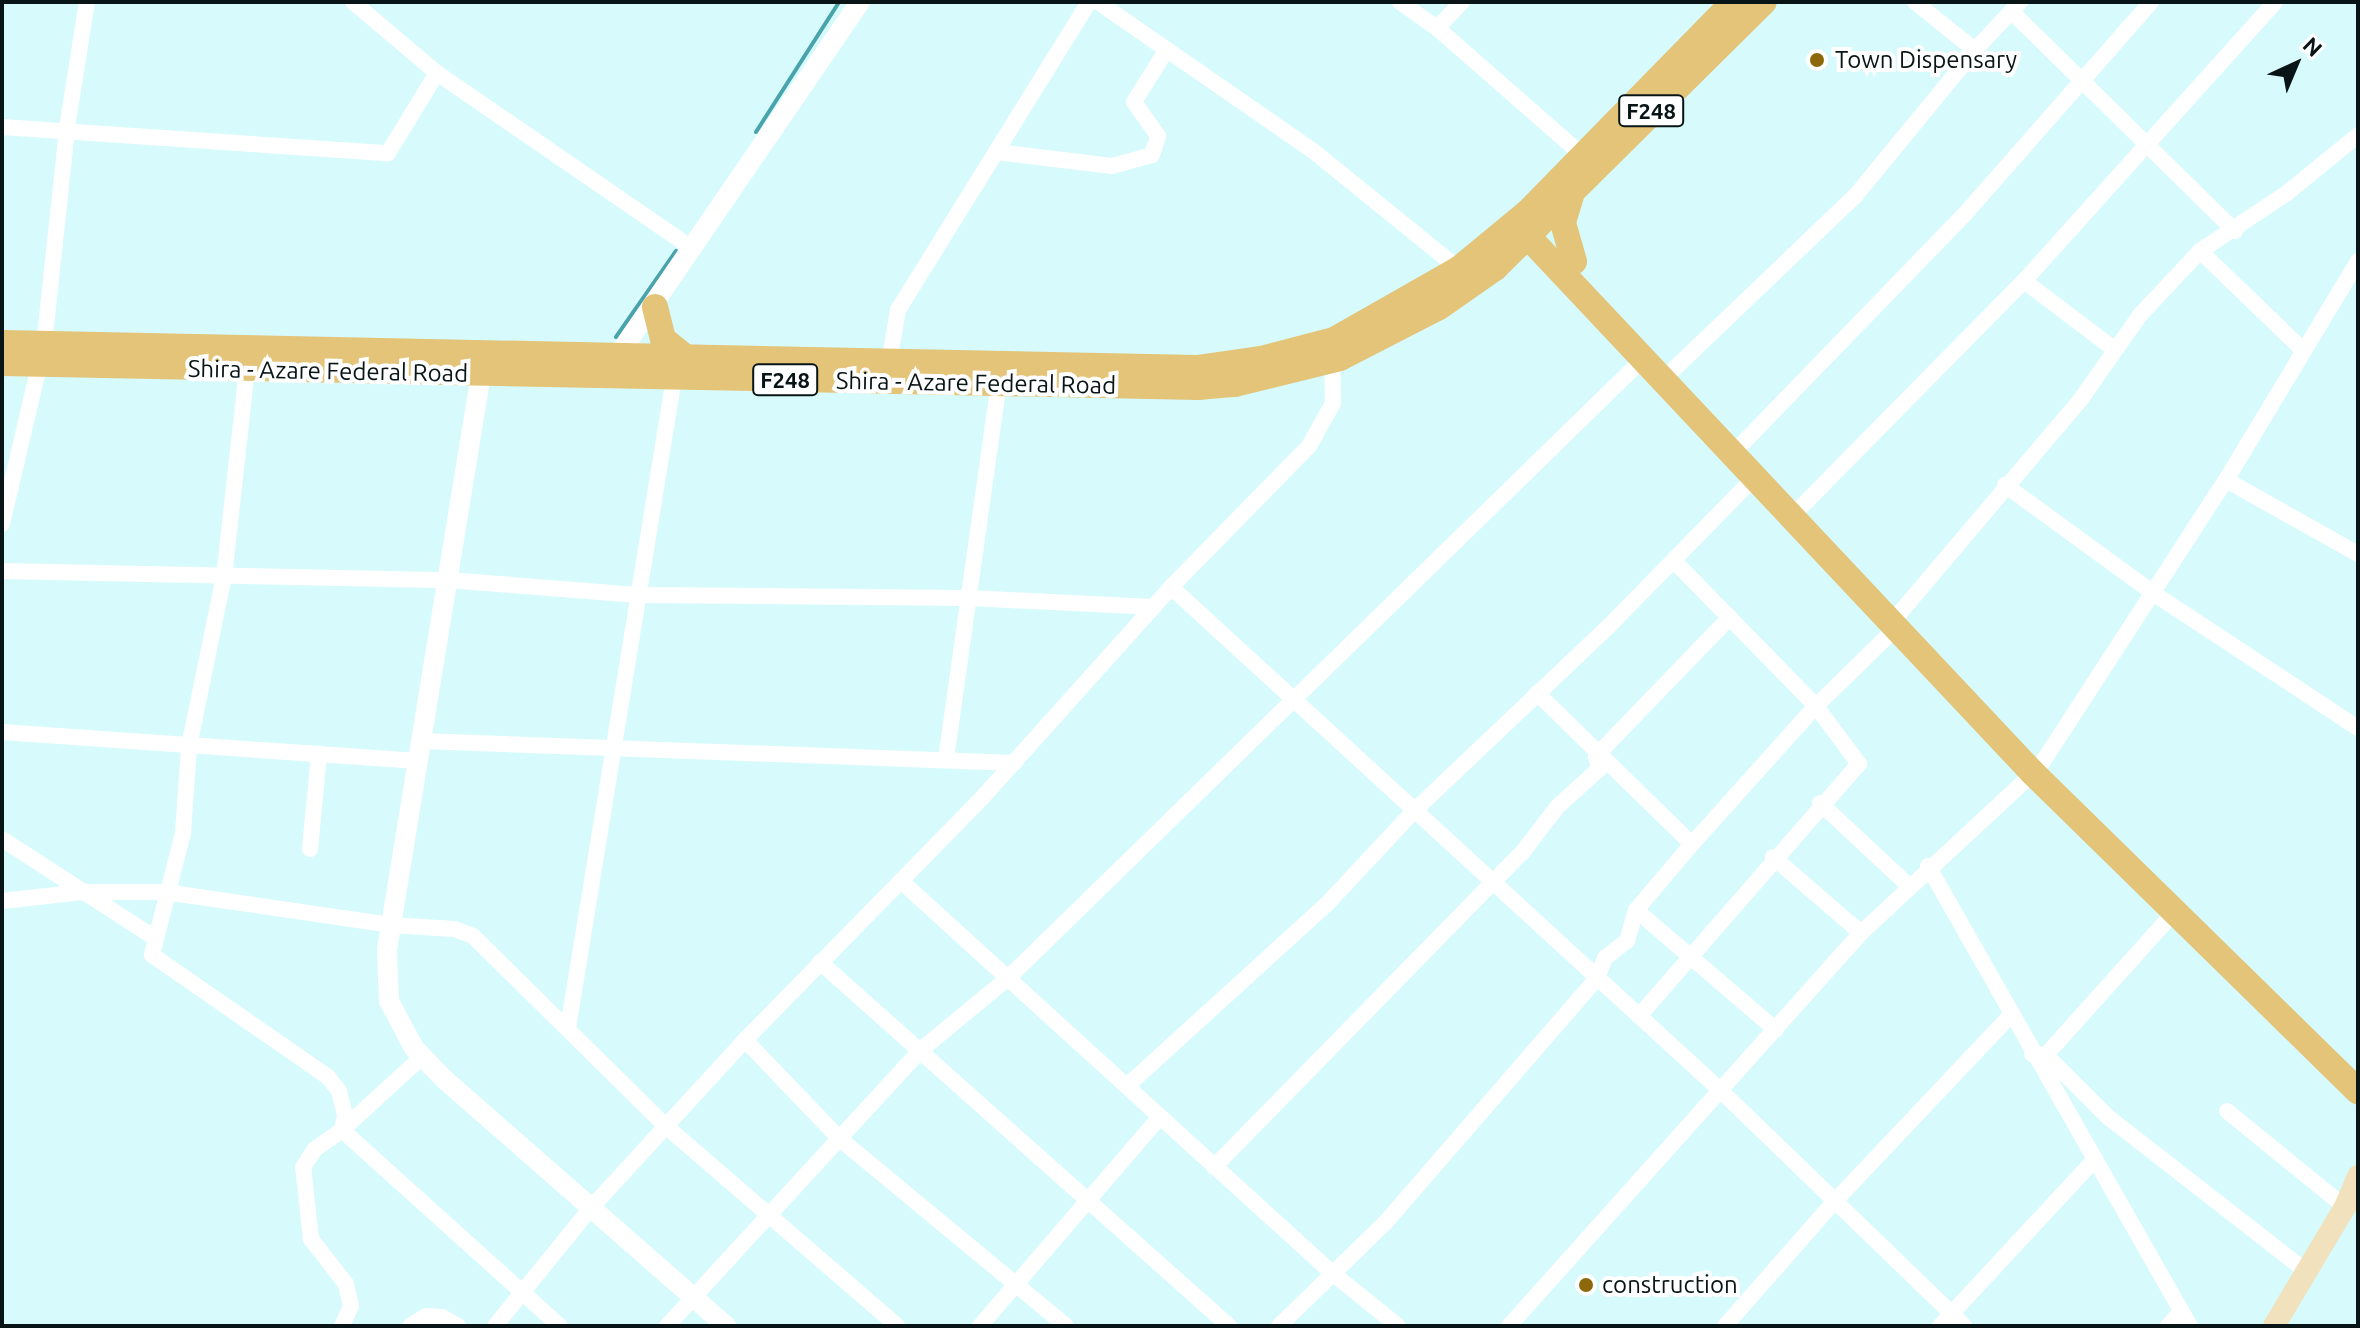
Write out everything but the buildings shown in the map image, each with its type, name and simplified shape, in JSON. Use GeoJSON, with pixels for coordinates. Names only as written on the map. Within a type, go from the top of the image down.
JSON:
{"type":"FeatureCollection","features":[{"type":"Feature","properties":{"kind":"main road","name":"Shira - Azare Federal Road"},"geometry":{"type":"LineString","coordinates":[[2,363],[40,354],[617,357],[681,368],[999,384],[1198,387],[1332,350],[1439,307],[1495,268],[1583,156],[1734,2]]}},
{"type":"Feature","properties":{"kind":"main road","name":"Shira - Azare Federal Road"},"geometry":{"type":"LineString","coordinates":[[2,343],[40,354],[247,369],[481,374],[889,363],[1197,368],[1332,350],[1571,195],[1764,2]]}},
{"type":"Feature","properties":{"kind":"main road"},"geometry":{"type":"LineString","coordinates":[[1571,195],[1563,223],[1570,268],[1643,359],[1754,478],[1897,621],[2175,911],[2358,1091]]}},
{"type":"Feature","properties":{"kind":"main road"},"geometry":{"type":"LineString","coordinates":[[1529,225],[1674,369],[1897,621]]}},
{"type":"Feature","properties":{"kind":"main road"},"geometry":{"type":"LineString","coordinates":[[1495,268],[1570,268]]}},
{"type":"Feature","properties":{"kind":"main road"},"geometry":{"type":"LineString","coordinates":[[655,307],[663,339],[681,368]]}},
{"type":"Feature","properties":{"kind":"main road"},"geometry":{"type":"LineString","coordinates":[[2038,768],[2358,1071]]}},
{"type":"Feature","properties":{"kind":"main road"},"geometry":{"type":"LineString","coordinates":[[2274,1326],[2345,1207],[2358,1176]]}},
{"type":"Feature","properties":{"kind":"street"},"geometry":{"type":"LineString","coordinates":[[2,524],[40,354],[67,128],[87,2]]}},
{"type":"Feature","properties":{"kind":"street"},"geometry":{"type":"LineString","coordinates":[[353,2],[437,73],[692,248]]}},
{"type":"Feature","properties":{"kind":"street"},"geometry":{"type":"LineString","coordinates":[[617,357],[655,307],[860,2]]}},
{"type":"Feature","properties":{"kind":"street"},"geometry":{"type":"LineString","coordinates":[[889,363],[898,310],[1089,2]]}},
{"type":"Feature","properties":{"kind":"street"},"geometry":{"type":"LineString","coordinates":[[1098,2],[1312,150],[1459,269]]}},
{"type":"Feature","properties":{"kind":"street"},"geometry":{"type":"LineString","coordinates":[[1400,2],[1437,28],[1583,156]]}},
{"type":"Feature","properties":{"kind":"street"},"geometry":{"type":"LineString","coordinates":[[1437,28],[1462,2]]}},
{"type":"Feature","properties":{"kind":"street"},"geometry":{"type":"LineString","coordinates":[[1915,2],[1975,50]]}},
{"type":"Feature","properties":{"kind":"street"},"geometry":{"type":"LineString","coordinates":[[1742,444],[1964,215],[2151,2]]}},
{"type":"Feature","properties":{"kind":"street"},"geometry":{"type":"LineString","coordinates":[[1800,508],[2024,281],[2275,2]]}},
{"type":"Feature","properties":{"kind":"street"},"geometry":{"type":"LineString","coordinates":[[1674,369],[1856,195],[1975,50],[2015,7],[2082,80],[2235,231]]}},
{"type":"Feature","properties":{"kind":"street"},"geometry":{"type":"LineString","coordinates":[[996,152],[1112,166],[1152,155],[1158,136],[1134,102],[1167,49]]}},
{"type":"Feature","properties":{"kind":"street"},"geometry":{"type":"LineString","coordinates":[[2,127],[67,128],[388,153],[437,73]]}},
{"type":"Feature","properties":{"kind":"street"},"geometry":{"type":"LineString","coordinates":[[1279,1326],[1331,1272],[1385,1223],[1597,978],[1605,958],[1627,941],[1636,910],[1816,706],[1897,621],[2005,485],[2081,399],[2114,349],[2200,251],[2235,231],[2358,135]]}},
{"type":"Feature","properties":{"kind":"street"},"geometry":{"type":"LineString","coordinates":[[2200,251],[2303,350]]}},
{"type":"Feature","properties":{"kind":"street"},"geometry":{"type":"LineString","coordinates":[[1509,1326],[1861,933],[1928,866],[2038,768],[2226,480],[2358,261]]}},
{"type":"Feature","properties":{"kind":"street"},"geometry":{"type":"LineString","coordinates":[[2024,281],[2114,349]]}},
{"type":"Feature","properties":{"kind":"street"},"geometry":{"type":"LineString","coordinates":[[495,1326],[591,1208],[668,1128],[745,1040],[1015,763],[1171,587],[1320,432],[1333,403],[1332,350]]}},
{"type":"Feature","properties":{"kind":"street"},"geometry":{"type":"LineString","coordinates":[[667,1326],[691,1296],[922,1049],[1007,979],[1643,359]]}},
{"type":"Feature","properties":{"kind":"street"},"geometry":{"type":"LineString","coordinates":[[568,1028],[637,595],[681,368]]}},
{"type":"Feature","properties":{"kind":"street"},"geometry":{"type":"LineString","coordinates":[[247,369],[224,576],[189,747],[183,833],[165,892],[152,955],[328,1077],[339,1091],[345,1115],[342,1130]]}},
{"type":"Feature","properties":{"kind":"street"},"geometry":{"type":"LineString","coordinates":[[481,374],[391,925],[385,975],[389,1001],[422,1057],[726,1326]]}},
{"type":"Feature","properties":{"kind":"street"},"geometry":{"type":"LineString","coordinates":[[946,759],[999,384]]}},
{"type":"Feature","properties":{"kind":"street"},"geometry":{"type":"LineString","coordinates":[[1128,1085],[1326,905],[1414,811],[1674,561],[1754,478]]}},
{"type":"Feature","properties":{"kind":"street"},"geometry":{"type":"LineString","coordinates":[[2226,480],[2358,554]]}},
{"type":"Feature","properties":{"kind":"street"},"geometry":{"type":"LineString","coordinates":[[2005,485],[2153,593],[2356,722]]}},
{"type":"Feature","properties":{"kind":"street"},"geometry":{"type":"LineString","coordinates":[[1639,1016],[1820,803],[1859,764],[1816,706],[1674,561]]}},
{"type":"Feature","properties":{"kind":"street"},"geometry":{"type":"LineString","coordinates":[[2,571],[448,580],[637,595],[969,598],[1154,607]]}},
{"type":"Feature","properties":{"kind":"street"},"geometry":{"type":"LineString","coordinates":[[1171,587],[1719,1089],[1835,1201],[1945,1320],[1964,1326]]}},
{"type":"Feature","properties":{"kind":"street"},"geometry":{"type":"LineString","coordinates":[[1596,756],[1730,617]]}},
{"type":"Feature","properties":{"kind":"street"},"geometry":{"type":"LineString","coordinates":[[1537,693],[1596,756],[1692,844]]}},
{"type":"Feature","properties":{"kind":"street"},"geometry":{"type":"LineString","coordinates":[[2,732],[418,761]]}},
{"type":"Feature","properties":{"kind":"street"},"geometry":{"type":"LineString","coordinates":[[422,741],[1015,763]]}},
{"type":"Feature","properties":{"kind":"street"},"geometry":{"type":"LineString","coordinates":[[310,849],[319,753]]}},
{"type":"Feature","properties":{"kind":"street"},"geometry":{"type":"LineString","coordinates":[[1214,1167],[1599,769],[1596,756]]}},
{"type":"Feature","properties":{"kind":"street"},"geometry":{"type":"LineString","coordinates":[[1820,803],[1909,886]]}},
{"type":"Feature","properties":{"kind":"street"},"geometry":{"type":"LineString","coordinates":[[2,839],[155,938]]}},
{"type":"Feature","properties":{"kind":"street"},"geometry":{"type":"LineString","coordinates":[[1773,857],[1861,933]]}},
{"type":"Feature","properties":{"kind":"street"},"geometry":{"type":"LineString","coordinates":[[1928,866],[2011,1015],[2039,1054],[2186,1319],[2168,1326]]}},
{"type":"Feature","properties":{"kind":"street"},"geometry":{"type":"LineString","coordinates":[[901,881],[1331,1272],[1398,1326]]}},
{"type":"Feature","properties":{"kind":"street"},"geometry":{"type":"LineString","coordinates":[[2,901],[82,892],[165,892],[391,925],[454,929],[473,936],[668,1128],[897,1326]]}},
{"type":"Feature","properties":{"kind":"street"},"geometry":{"type":"LineString","coordinates":[[1636,910],[1776,1030]]}},
{"type":"Feature","properties":{"kind":"street"},"geometry":{"type":"LineString","coordinates":[[2039,1054],[2175,911]]}},
{"type":"Feature","properties":{"kind":"street"},"geometry":{"type":"LineString","coordinates":[[820,962],[922,1049],[1229,1326]]}},
{"type":"Feature","properties":{"kind":"street"},"geometry":{"type":"LineString","coordinates":[[1725,1326],[1835,1201],[2011,1015]]}},
{"type":"Feature","properties":{"kind":"street"},"geometry":{"type":"LineString","coordinates":[[745,1040],[840,1139],[1066,1326]]}},
{"type":"Feature","properties":{"kind":"street"},"geometry":{"type":"LineString","coordinates":[[2039,1054],[2108,1117],[2307,1272]]}},
{"type":"Feature","properties":{"kind":"street"},"geometry":{"type":"LineString","coordinates":[[342,1326],[351,1306],[346,1284],[311,1239],[303,1167],[315,1149],[342,1130],[422,1057]]}},
{"type":"Feature","properties":{"kind":"street"},"geometry":{"type":"LineString","coordinates":[[2227,1111],[2345,1207]]}},
{"type":"Feature","properties":{"kind":"street"},"geometry":{"type":"LineString","coordinates":[[980,1326],[1160,1117]]}},
{"type":"Feature","properties":{"kind":"street"},"geometry":{"type":"LineString","coordinates":[[342,1130],[560,1326]]}},
{"type":"Feature","properties":{"kind":"street"},"geometry":{"type":"LineString","coordinates":[[1945,1320],[2095,1159]]}},
{"type":"Feature","properties":{"kind":"street"},"geometry":{"type":"LineString","coordinates":[[410,1326],[426,1316],[442,1317],[458,1326]]}},
{"type":"Feature","properties":{"kind":"waterway"},"geometry":{"type":"LineString","coordinates":[[756,132],[839,2]]}},
{"type":"Feature","properties":{"kind":"waterway"},"geometry":{"type":"LineString","coordinates":[[616,337],[676,251]]}},
{"type":"Feature","properties":{"kind":"place","name":"Town Dispensary"},"geometry":{"type":"Point","coordinates":[1817,60]}},
{"type":"Feature","properties":{"kind":"place","name":"construction"},"geometry":{"type":"Point","coordinates":[1586,1285]}}]}
